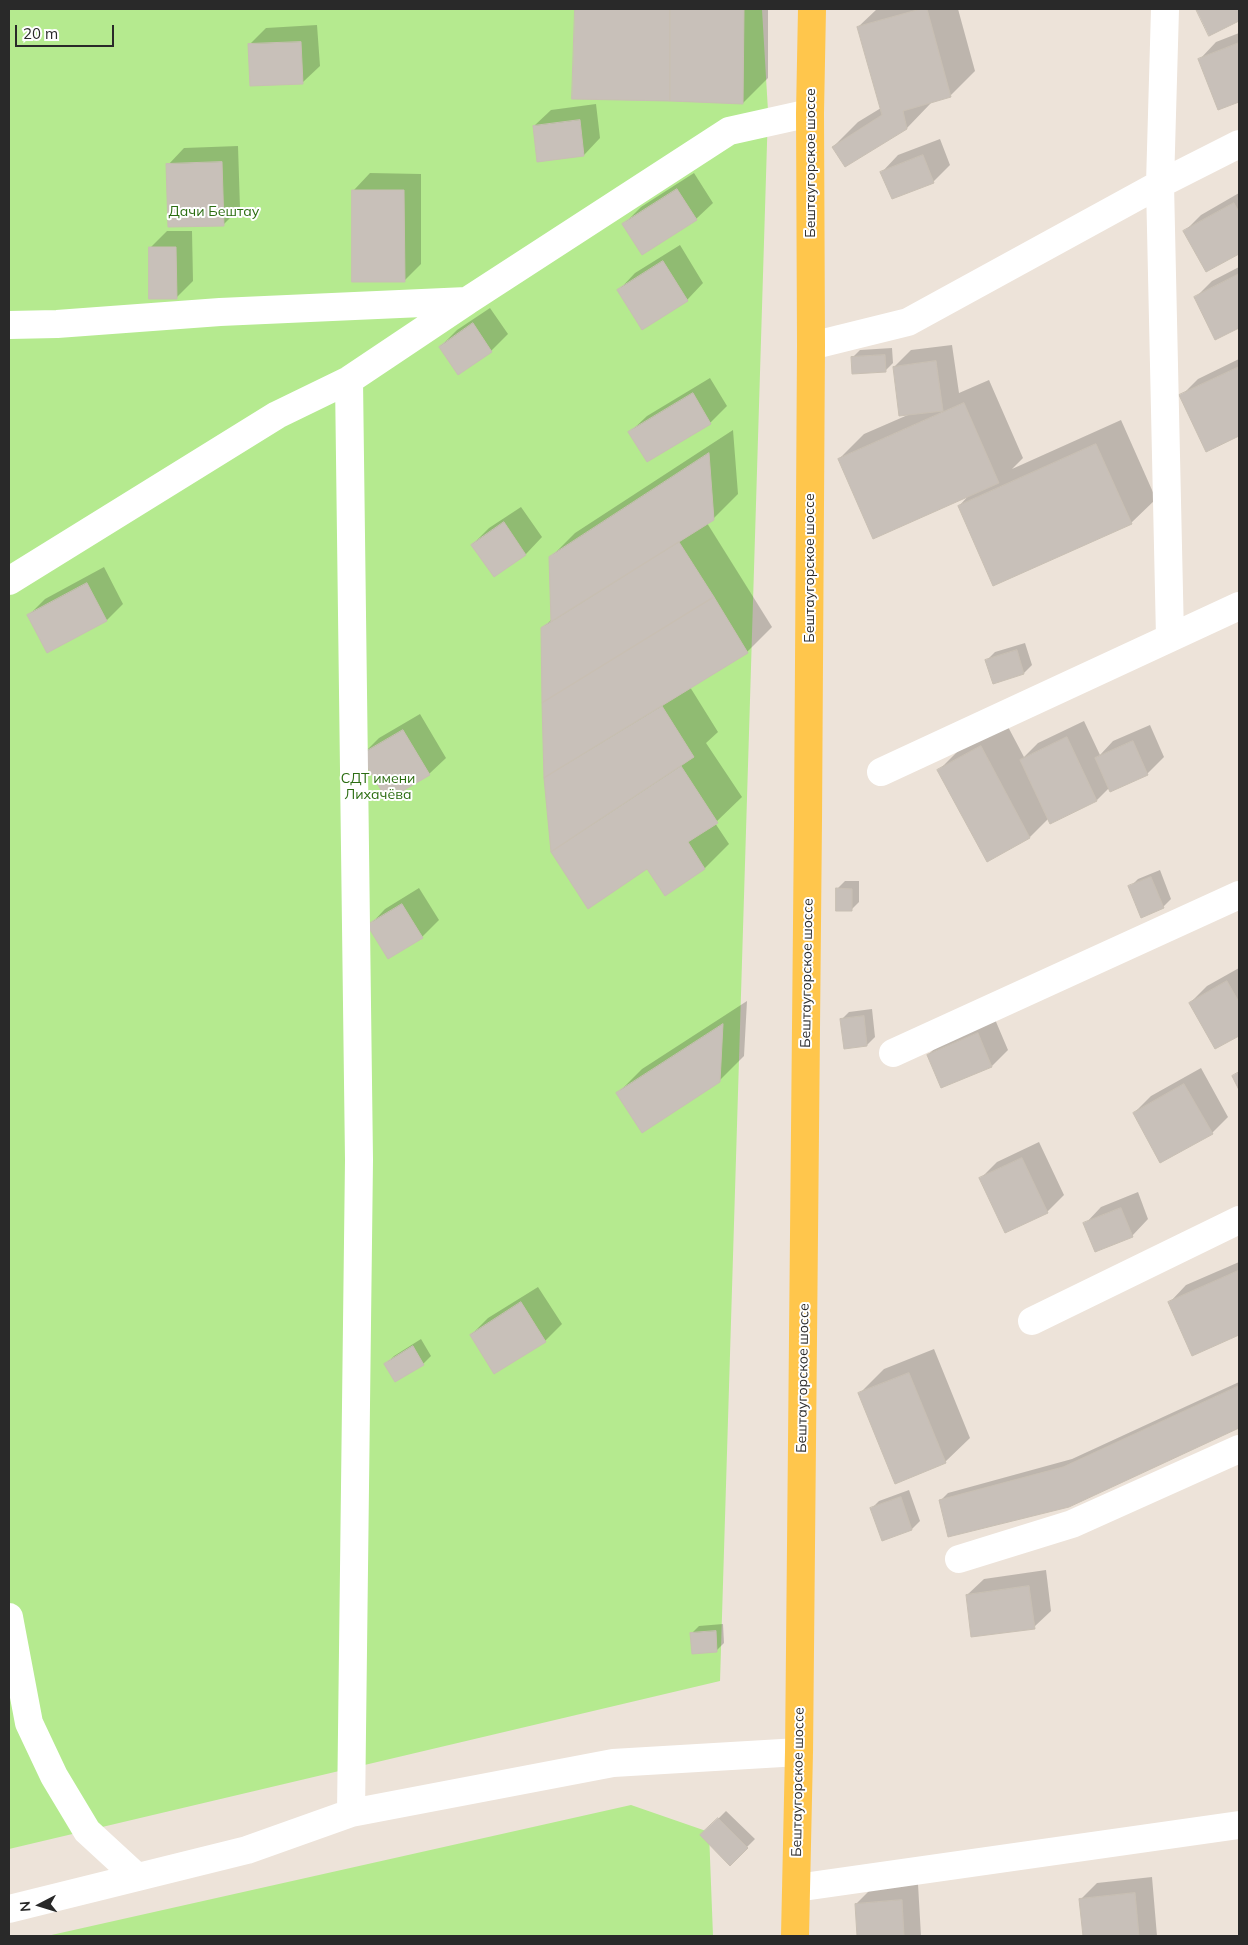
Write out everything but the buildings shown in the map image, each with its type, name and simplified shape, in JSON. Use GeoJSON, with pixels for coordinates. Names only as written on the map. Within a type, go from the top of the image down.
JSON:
{"type":"FeatureCollection","features":[{"type":"Feature","properties":{"kind":"main road","name":"Бештаугорское шоссе"},"geometry":{"type":"LineString","coordinates":[[795,1936],[799,1752],[811,346],[810,113],[812,9]]}},
{"type":"Feature","properties":{"kind":"lane"},"geometry":{"type":"LineString","coordinates":[[1165,9],[1160,184],[1170,637]]}},
{"type":"Feature","properties":{"kind":"lane"},"geometry":{"type":"LineString","coordinates":[[9,581],[277,415],[349,380],[729,131],[810,113]]}},
{"type":"Feature","properties":{"kind":"lane"},"geometry":{"type":"LineString","coordinates":[[811,346],[908,322],[1160,184],[1239,144]]}},
{"type":"Feature","properties":{"kind":"lane"},"geometry":{"type":"LineString","coordinates":[[9,325],[57,324],[220,312],[467,301]]}},
{"type":"Feature","properties":{"kind":"lane"},"geometry":{"type":"LineString","coordinates":[[349,380],[359,1160],[351,1814]]}},
{"type":"Feature","properties":{"kind":"lane"},"geometry":{"type":"LineString","coordinates":[[881,772],[1239,606]]}},
{"type":"Feature","properties":{"kind":"lane"},"geometry":{"type":"LineString","coordinates":[[893,1053],[1239,895]]}},
{"type":"Feature","properties":{"kind":"lane"},"geometry":{"type":"LineString","coordinates":[[1032,1321],[1239,1220]]}},
{"type":"Feature","properties":{"kind":"lane"},"geometry":{"type":"LineString","coordinates":[[959,1560],[1072,1524],[1239,1449]]}},
{"type":"Feature","properties":{"kind":"lane"},"geometry":{"type":"LineString","coordinates":[[9,1618],[29,1723],[54,1776],[87,1831],[136,1877]]}},
{"type":"Feature","properties":{"kind":"lane"},"geometry":{"type":"LineString","coordinates":[[9,1909],[248,1850],[351,1814],[613,1763],[799,1752]]}},
{"type":"Feature","properties":{"kind":"lane"},"geometry":{"type":"LineString","coordinates":[[796,1888],[1239,1825]]}},
{"type":"Feature","properties":{"kind":"green space","name":"СДТ имени Лихачёва"},"geometry":{"type":"Polygon","coordinates":[[[9,9],[762,9],[768,111],[720,1681],[9,1849],[9,9]]]}},
{"type":"Feature","properties":{"kind":"green space"},"geometry":{"type":"Polygon","coordinates":[[[631,1805],[709,1832],[713,1936],[47,1936],[631,1805]]]}},
{"type":"Feature","properties":{"kind":"park label","name":"Дачи Бештау"},"geometry":{"type":"Point","coordinates":[214,212]}}]}
